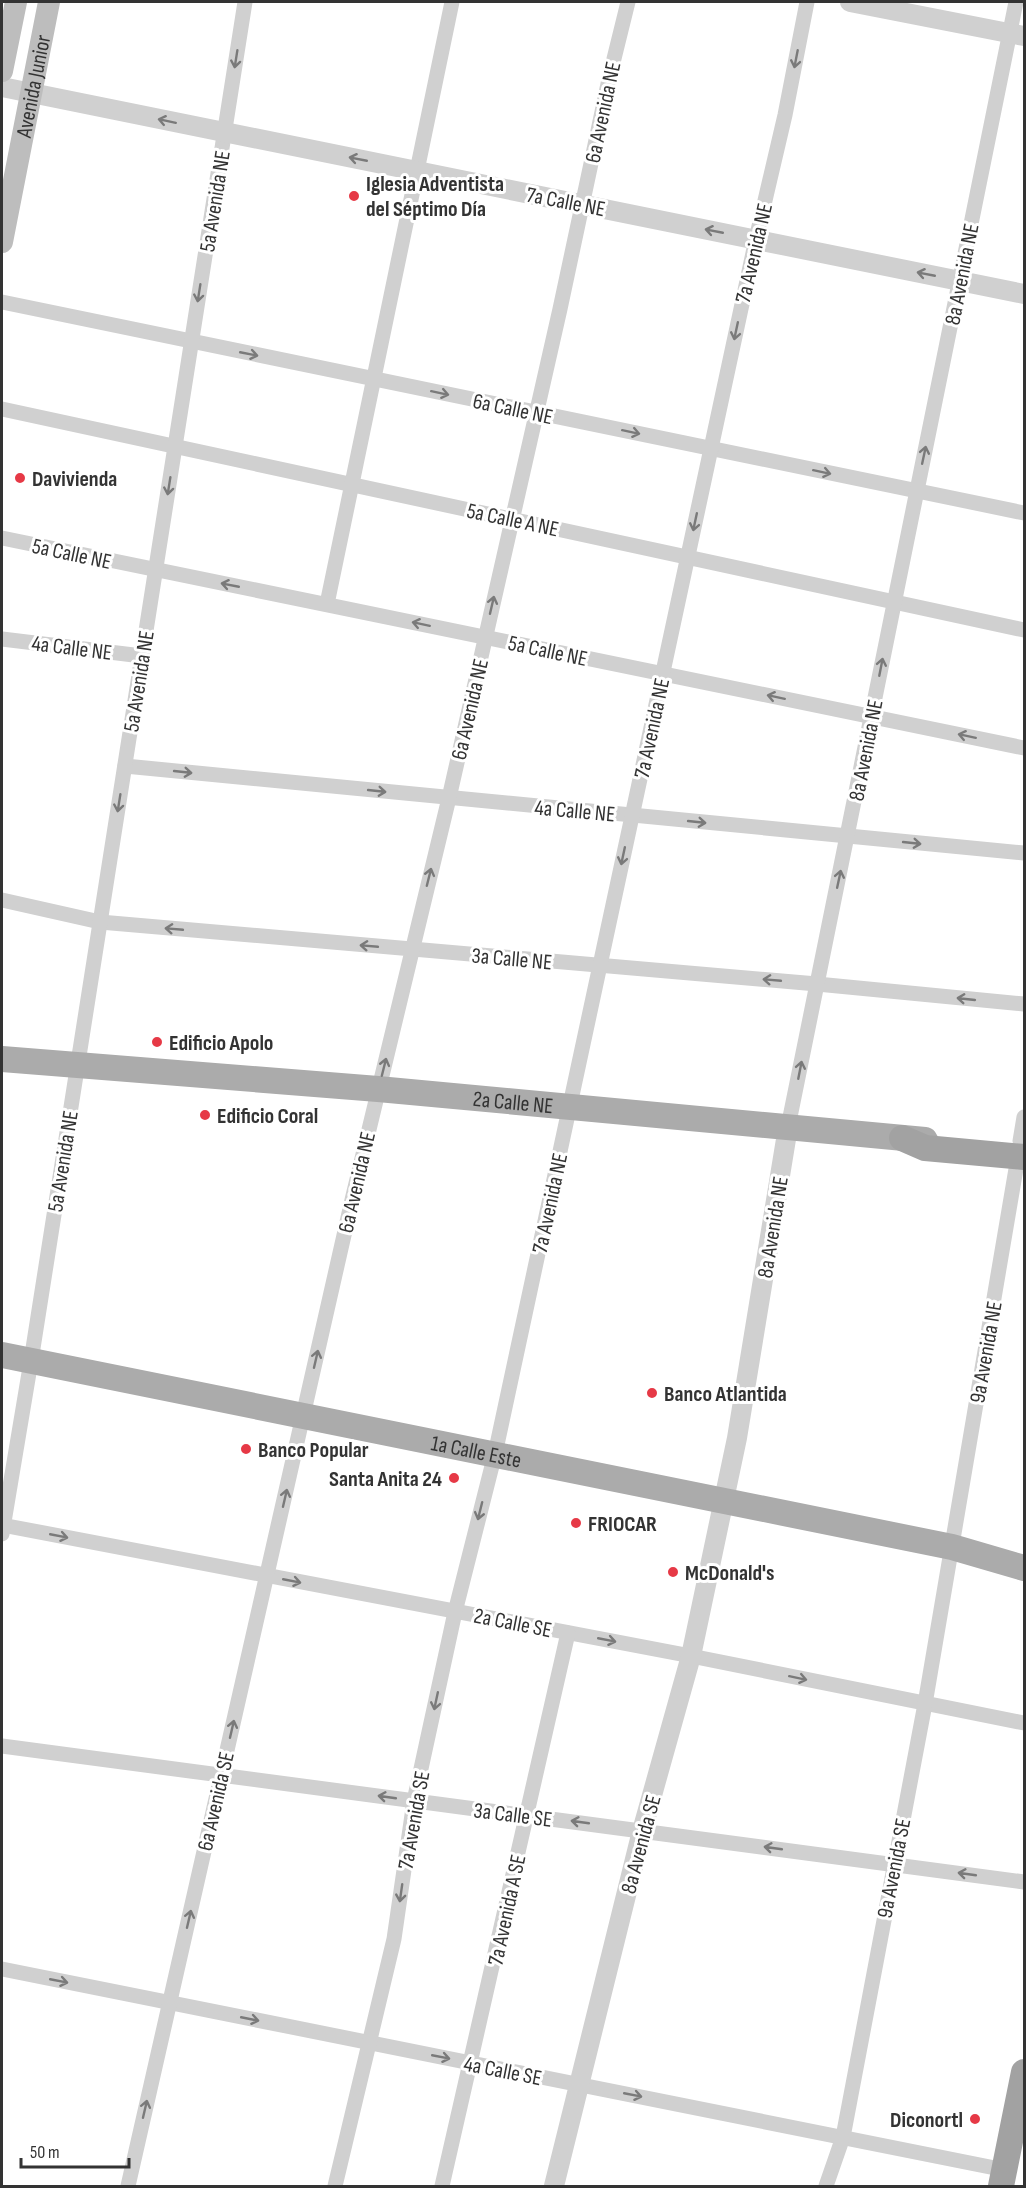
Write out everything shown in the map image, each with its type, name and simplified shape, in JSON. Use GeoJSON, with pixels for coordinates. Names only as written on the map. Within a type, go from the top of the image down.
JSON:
{"type":"FeatureCollection","features":[{"type":"Feature","properties":{"kind":"highway"},"geometry":{"type":"LineString","coordinates":[[902,1138],[925,1148],[1023,1144]]}},
{"type":"Feature","properties":{"kind":"highway"},"geometry":{"type":"LineString","coordinates":[[1003,2178],[1024,2072]]}},
{"type":"Feature","properties":{"kind":"main road","name":"Avenida Junior"},"geometry":{"type":"LineString","coordinates":[[2,71],[16,2]]}},
{"type":"Feature","properties":{"kind":"main road","name":"Avenida Junior"},"geometry":{"type":"LineString","coordinates":[[2,242],[49,2]]}},
{"type":"Feature","properties":{"kind":"main road","name":"2a Calle NE"},"geometry":{"type":"LineString","coordinates":[[2,1059],[378,1089],[942,1142],[1023,1144]]}},
{"type":"Feature","properties":{"kind":"main road","name":"1a Calle Este"},"geometry":{"type":"LineString","coordinates":[[2,1355],[952,1547],[1024,1569]]}},
{"type":"Feature","properties":{"kind":"main road","name":"1a Calle Este"},"geometry":{"type":"LineString","coordinates":[[952,1547],[1024,1553]]}},
{"type":"Feature","properties":{"kind":"street","name":"5a Avenida NE"},"geometry":{"type":"LineString","coordinates":[[2,1528],[31,1361],[245,2]]}},
{"type":"Feature","properties":{"kind":"street"},"geometry":{"type":"LineString","coordinates":[[327,604],[452,2]]}},
{"type":"Feature","properties":{"kind":"street","name":"6a Avenida NE"},"geometry":{"type":"LineString","coordinates":[[303,1416],[378,1089],[449,798],[628,2]]}},
{"type":"Feature","properties":{"kind":"street","name":"7a Avenida NE"},"geometry":{"type":"LineString","coordinates":[[495,1455],[687,557],[785,115],[807,2]]}},
{"type":"Feature","properties":{"kind":"street"},"geometry":{"type":"LineString","coordinates":[[850,2],[1017,35]]}},
{"type":"Feature","properties":{"kind":"street","name":"8a Avenida NE"},"geometry":{"type":"LineString","coordinates":[[725,1501],[749,1372],[788,1127],[960,280],[1017,35],[1016,2]]}},
{"type":"Feature","properties":{"kind":"street","name":"7a Calle NE"},"geometry":{"type":"LineString","coordinates":[[2,87],[1024,294]]}},
{"type":"Feature","properties":{"kind":"street","name":"6a Calle NE"},"geometry":{"type":"LineString","coordinates":[[2,302],[1024,513]]}},
{"type":"Feature","properties":{"kind":"street","name":"5a Calle A NE"},"geometry":{"type":"LineString","coordinates":[[2,409],[1024,630]]}},
{"type":"Feature","properties":{"kind":"street","name":"5a Calle NE"},"geometry":{"type":"LineString","coordinates":[[2,538],[1024,748]]}},
{"type":"Feature","properties":{"kind":"street","name":"4a Calle NE"},"geometry":{"type":"LineString","coordinates":[[2,639],[142,656]]}},
{"type":"Feature","properties":{"kind":"street","name":"4a Calle NE"},"geometry":{"type":"LineString","coordinates":[[125,766],[1024,854]]}},
{"type":"Feature","properties":{"kind":"street","name":"3a Calle NE"},"geometry":{"type":"LineString","coordinates":[[2,900],[100,922],[1024,1004]]}},
{"type":"Feature","properties":{"kind":"street","name":"9a Avenida NE"},"geometry":{"type":"LineString","coordinates":[[952,1547],[1023,1144]]}},
{"type":"Feature","properties":{"kind":"street","name":"6a Avenida SE"},"geometry":{"type":"LineString","coordinates":[[128,2187],[303,1416]]}},
{"type":"Feature","properties":{"kind":"street","name":"7a Avenida SE"},"geometry":{"type":"LineString","coordinates":[[335,2187],[394,1939],[414,1801],[455,1612],[495,1455]]}},
{"type":"Feature","properties":{"kind":"street","name":"8a Avenida SE"},"geometry":{"type":"LineString","coordinates":[[554,2187],[642,1831],[691,1656],[725,1501]]}},
{"type":"Feature","properties":{"kind":"street","name":"2a Calle SE"},"geometry":{"type":"LineString","coordinates":[[2,1528],[691,1656],[1024,1723]]}},
{"type":"Feature","properties":{"kind":"street","name":"9a Avenida SE"},"geometry":{"type":"LineString","coordinates":[[826,2187],[843,2137],[925,1704],[952,1547]]}},
{"type":"Feature","properties":{"kind":"street","name":"7a Avenida A SE"},"geometry":{"type":"LineString","coordinates":[[442,2187],[568,1633]]}},
{"type":"Feature","properties":{"kind":"street","name":"3a Calle SE"},"geometry":{"type":"LineString","coordinates":[[2,1746],[1024,1882]]}},
{"type":"Feature","properties":{"kind":"street","name":"4a Calle SE"},"geometry":{"type":"LineString","coordinates":[[2,1969],[843,2137],[1003,2178]]}},
{"type":"Feature","properties":{"kind":"place","name":"Iglesia Adventista del Séptimo Día"},"geometry":{"type":"Point","coordinates":[354,196]}},
{"type":"Feature","properties":{"kind":"place","name":"Davivienda"},"geometry":{"type":"Point","coordinates":[20,478]}},
{"type":"Feature","properties":{"kind":"place","name":"Edificio Apolo"},"geometry":{"type":"Point","coordinates":[157,1042]}},
{"type":"Feature","properties":{"kind":"place","name":"Edificio Coral"},"geometry":{"type":"Point","coordinates":[205,1115]}},
{"type":"Feature","properties":{"kind":"place","name":"Banco Atlantida"},"geometry":{"type":"Point","coordinates":[652,1393]}},
{"type":"Feature","properties":{"kind":"place","name":"Banco Popular"},"geometry":{"type":"Point","coordinates":[246,1449]}},
{"type":"Feature","properties":{"kind":"place","name":"Santa Anita 24"},"geometry":{"type":"Point","coordinates":[454,1478]}},
{"type":"Feature","properties":{"kind":"place","name":"FRIOCAR"},"geometry":{"type":"Point","coordinates":[576,1523]}},
{"type":"Feature","properties":{"kind":"place","name":"McDonald's"},"geometry":{"type":"Point","coordinates":[673,1572]}},
{"type":"Feature","properties":{"kind":"place","name":"Diconortl"},"geometry":{"type":"Point","coordinates":[975,2119]}}]}
